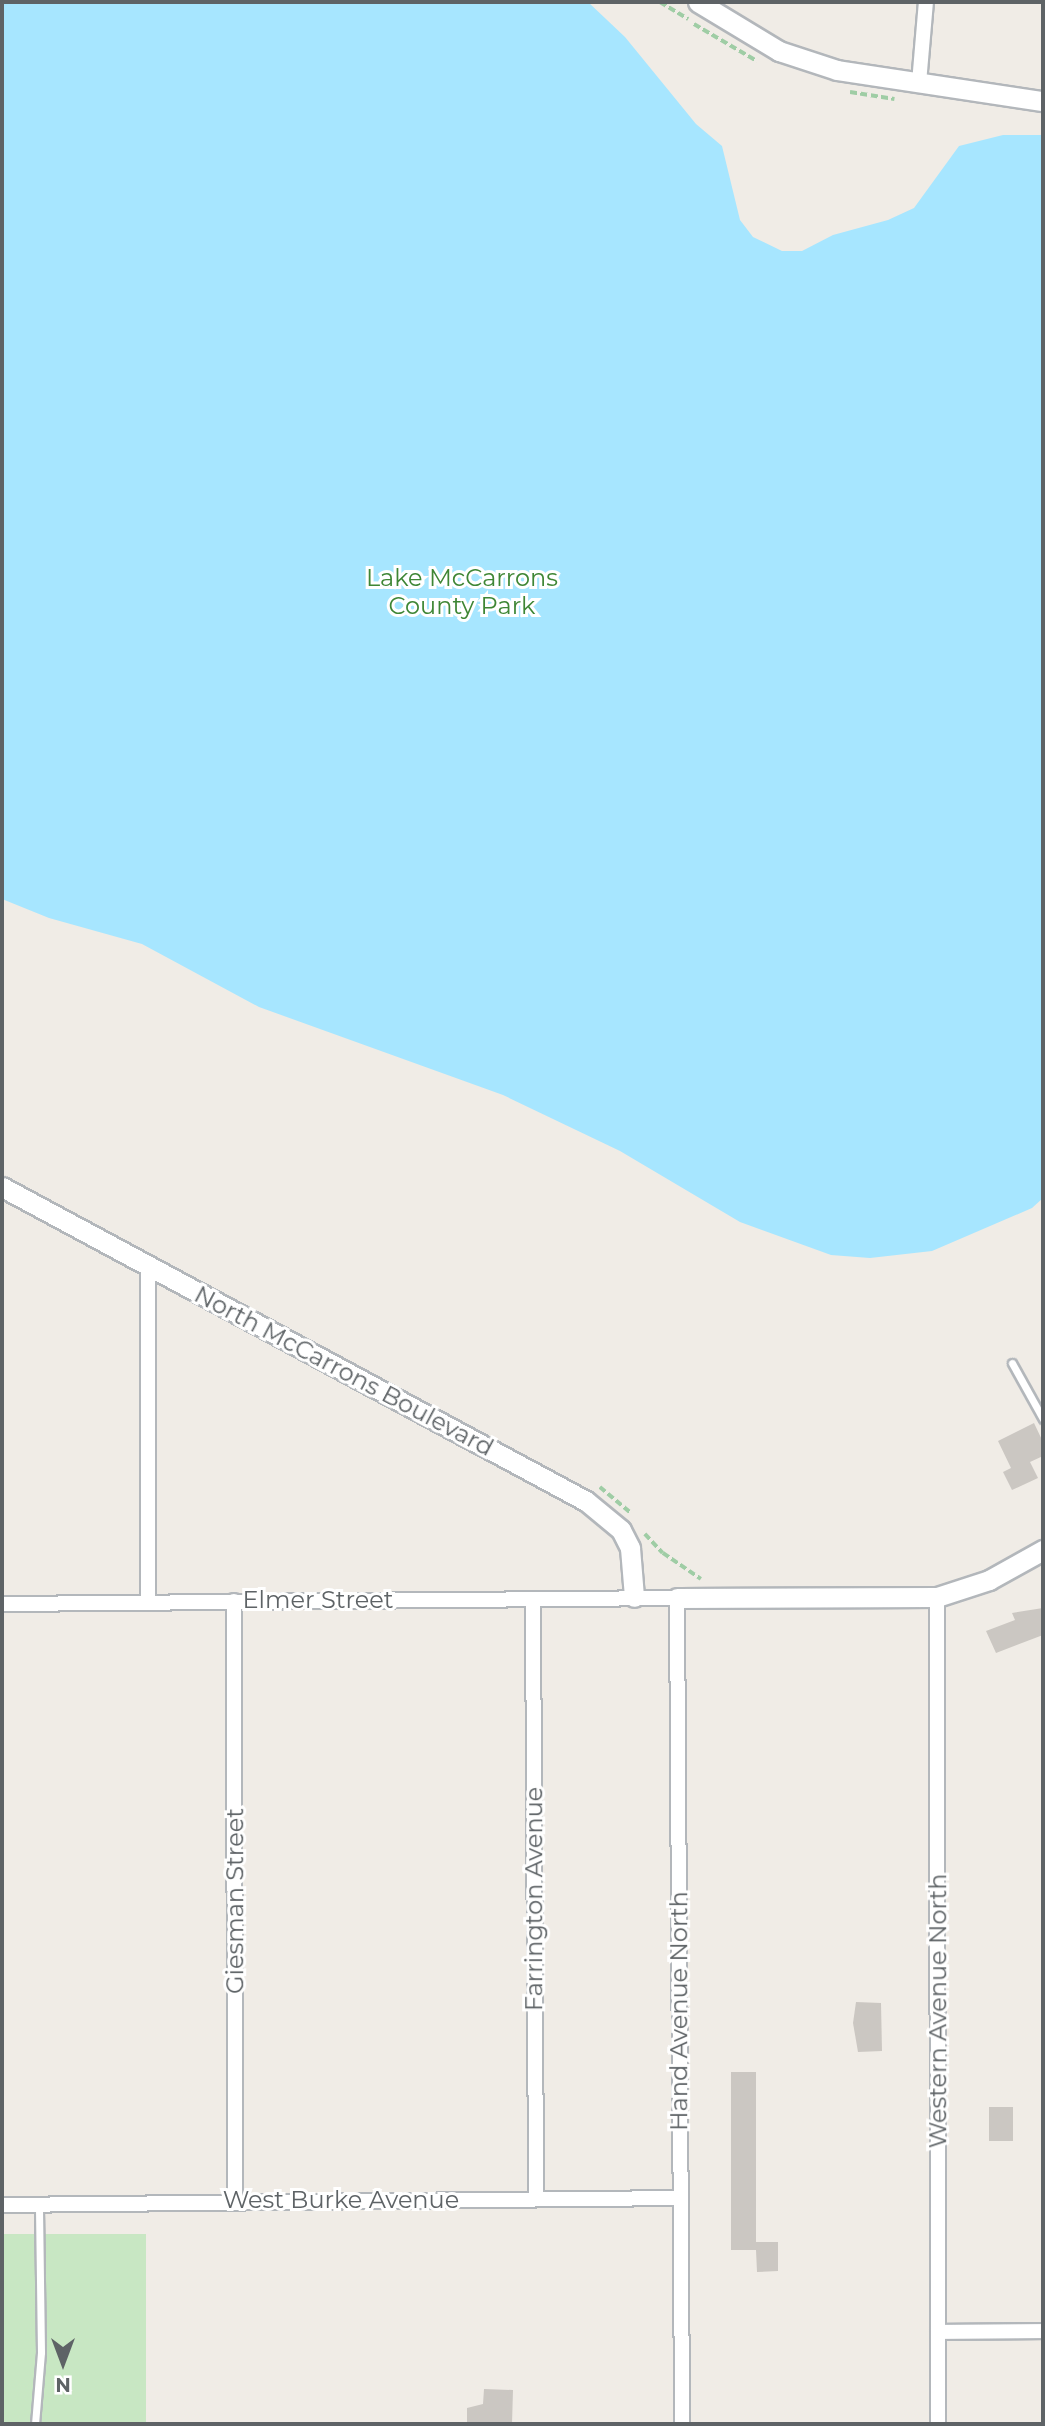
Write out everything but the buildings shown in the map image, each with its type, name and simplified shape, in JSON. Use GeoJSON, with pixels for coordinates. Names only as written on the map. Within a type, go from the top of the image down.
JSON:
{"type":"FeatureCollection","features":[{"type":"Feature","properties":{"kind":"street"},"geometry":{"type":"LineString","coordinates":[[698,2],[779,51],[837,70],[1043,101]]}},
{"type":"Feature","properties":{"kind":"street"},"geometry":{"type":"LineString","coordinates":[[919,83],[926,2]]}},
{"type":"Feature","properties":{"kind":"street","name":"North McCarrons Boulevard"},"geometry":{"type":"LineString","coordinates":[[2,1187],[586,1501],[621,1530],[630,1548],[634,1597]]}},
{"type":"Feature","properties":{"kind":"street"},"geometry":{"type":"LineString","coordinates":[[148,1266],[148,1601]]}},
{"type":"Feature","properties":{"kind":"street"},"geometry":{"type":"LineString","coordinates":[[677,1598],[937,1597],[989,1580],[1043,1550]]}},
{"type":"Feature","properties":{"kind":"street","name":"Western Avenue North"},"geometry":{"type":"LineString","coordinates":[[937,1597],[938,2424]]}},
{"type":"Feature","properties":{"kind":"street","name":"Elmer Street"},"geometry":{"type":"LineString","coordinates":[[2,1604],[677,1598]]}},
{"type":"Feature","properties":{"kind":"street","name":"Hand Avenue North"},"geometry":{"type":"LineString","coordinates":[[677,1598],[682,2424]]}},
{"type":"Feature","properties":{"kind":"street","name":"Farrington Avenue"},"geometry":{"type":"LineString","coordinates":[[533,1599],[536,2199]]}},
{"type":"Feature","properties":{"kind":"street","name":"Giesman Street"},"geometry":{"type":"LineString","coordinates":[[234,1601],[235,2200]]}},
{"type":"Feature","properties":{"kind":"street","name":"West Burke Avenue"},"geometry":{"type":"LineString","coordinates":[[2,2205],[235,2200],[681,2198]]}},
{"type":"Feature","properties":{"kind":"street"},"geometry":{"type":"LineString","coordinates":[[938,2332],[1043,2331]]}},
{"type":"Feature","properties":{"kind":"lane"},"geometry":{"type":"LineString","coordinates":[[1012,1363],[1043,1419]]}},
{"type":"Feature","properties":{"kind":"lane"},"geometry":{"type":"LineString","coordinates":[[35,2424],[41,2352],[39,2204]]}},
{"type":"Feature","properties":{"kind":"path"},"geometry":{"type":"LineString","coordinates":[[591,1482],[624,1503],[635,1520]]}},
{"type":"Feature","properties":{"kind":"path"},"geometry":{"type":"LineString","coordinates":[[641,1528],[680,1567],[710,1580]]}},
{"type":"Feature","properties":{"kind":"green space"},"geometry":{"type":"Polygon","coordinates":[[[2,2234],[146,2234],[146,2424],[2,2424],[2,2234]]]}},
{"type":"Feature","properties":{"kind":"water","name":"Lake McCarrons County Park"},"geometry":{"type":"Polygon","coordinates":[[[2,2],[588,2],[625,37],[696,124],[722,146],[740,220],[753,237],[782,251],[802,251],[833,235],[888,220],[914,208],[959,146],[1003,135],[1043,135],[1043,1198],[1032,1208],[932,1251],[870,1258],[831,1255],[740,1222],[620,1151],[503,1095],[259,1007],[142,944],[49,918],[2,899],[2,2]]]}}]}
